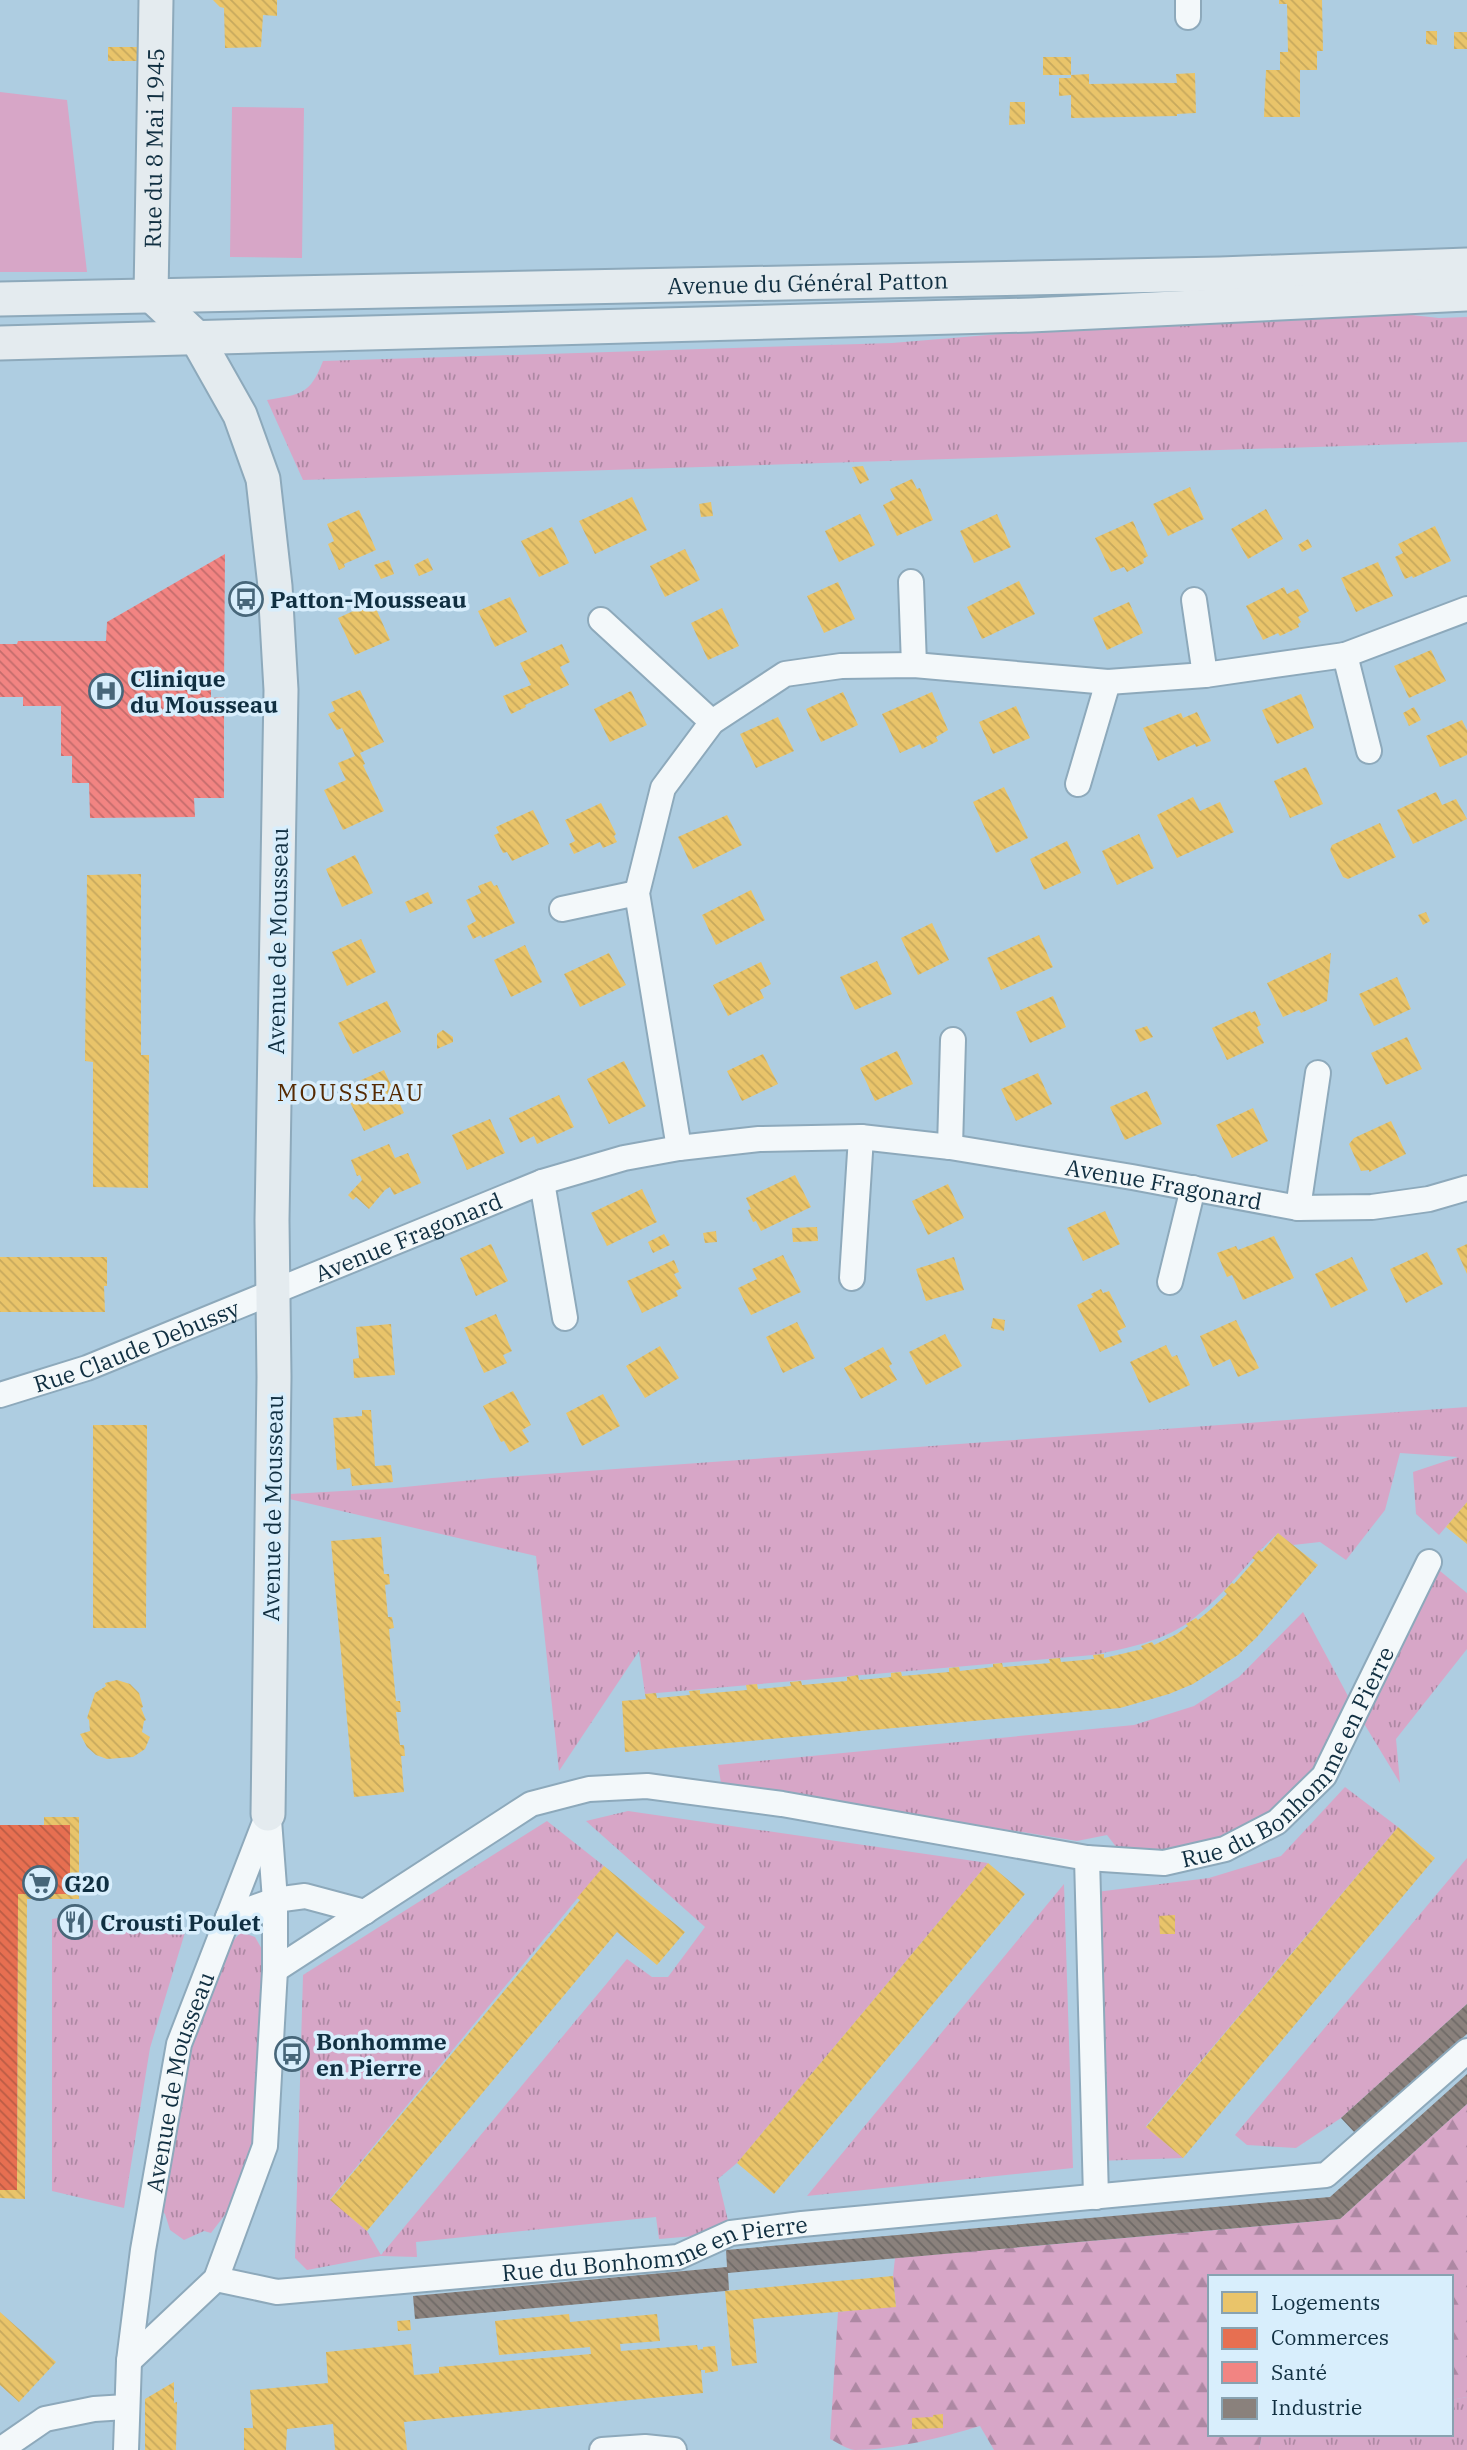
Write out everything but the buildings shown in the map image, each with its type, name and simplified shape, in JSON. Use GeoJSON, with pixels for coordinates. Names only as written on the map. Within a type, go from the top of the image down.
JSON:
{"type":"FeatureCollection","features":[{"type":"Feature","properties":{"kind":"main road","name":"Rue du 8 Mai 1945"},"geometry":{"type":"LineString","coordinates":[[151,295],[156,0]]}},
{"type":"Feature","properties":{"kind":"main road","name":"Avenue du Général Patton"},"geometry":{"type":"LineString","coordinates":[[0,299],[1220,274],[1467,265]]}},
{"type":"Feature","properties":{"kind":"main road"},"geometry":{"type":"LineString","coordinates":[[197,337],[228,293]]}},
{"type":"Feature","properties":{"kind":"main road","name":"Avenue du Général Patton"},"geometry":{"type":"LineString","coordinates":[[0,343],[1031,315],[1467,294]]}},
{"type":"Feature","properties":{"kind":"main road","name":"Avenue de Mousseau"},"geometry":{"type":"LineString","coordinates":[[151,295],[197,337],[240,415],[263,480],[275,586],[281,690],[268,1814]]}},
{"type":"Feature","properties":{"kind":"main road"},"geometry":{"type":"LineString","coordinates":[[119,340],[151,295]]}},
{"type":"Feature","properties":{"kind":"street"},"geometry":{"type":"LineString","coordinates":[[911,582],[914,665]]}},
{"type":"Feature","properties":{"kind":"street"},"geometry":{"type":"LineString","coordinates":[[1194,600],[1205,675]]}},
{"type":"Feature","properties":{"kind":"street"},"geometry":{"type":"LineString","coordinates":[[679,1148],[637,893],[663,788],[712,722],[785,674],[841,666],[914,665],[1108,682],[1205,675],[1345,654],[1467,609]]}},
{"type":"Feature","properties":{"kind":"street"},"geometry":{"type":"LineString","coordinates":[[601,620],[712,722]]}},
{"type":"Feature","properties":{"kind":"street"},"geometry":{"type":"LineString","coordinates":[[1345,654],[1369,751]]}},
{"type":"Feature","properties":{"kind":"street"},"geometry":{"type":"LineString","coordinates":[[1078,784],[1108,682]]}},
{"type":"Feature","properties":{"kind":"street"},"geometry":{"type":"LineString","coordinates":[[562,909],[637,893]]}},
{"type":"Feature","properties":{"kind":"street"},"geometry":{"type":"LineString","coordinates":[[950,1146],[953,1040]]}},
{"type":"Feature","properties":{"kind":"street"},"geometry":{"type":"LineString","coordinates":[[1298,1208],[1318,1073]]}},
{"type":"Feature","properties":{"kind":"street","name":"Avenue Fragonard"},"geometry":{"type":"LineString","coordinates":[[273,1291],[542,1182],[624,1158],[679,1148],[759,1139],[861,1137],[950,1146],[1298,1208],[1372,1207],[1429,1199],[1467,1188]]}},
{"type":"Feature","properties":{"kind":"street"},"geometry":{"type":"LineString","coordinates":[[852,1278],[861,1137]]}},
{"type":"Feature","properties":{"kind":"street"},"geometry":{"type":"LineString","coordinates":[[542,1182],[565,1318]]}},
{"type":"Feature","properties":{"kind":"street"},"geometry":{"type":"LineString","coordinates":[[1170,1282],[1193,1188]]}},
{"type":"Feature","properties":{"kind":"street","name":"Rue Claude Debussy"},"geometry":{"type":"LineString","coordinates":[[0,1395],[87,1368],[273,1291]]}},
{"type":"Feature","properties":{"kind":"street","name":"Rue du Bonhomme en Pierre"},"geometry":{"type":"LineString","coordinates":[[275,1970],[531,1804],[589,1788],[647,1786],[782,1804],[1087,1858],[1164,1863],[1225,1849],[1278,1822],[1324,1776],[1429,1562]]}},
{"type":"Feature","properties":{"kind":"street","name":"Avenue de Mousseau"},"geometry":{"type":"LineString","coordinates":[[129,2361],[216,2279],[265,2146],[275,1970],[275,1900],[268,1814]]}},
{"type":"Feature","properties":{"kind":"street","name":"Avenue de Mousseau"},"geometry":{"type":"LineString","coordinates":[[126,2450],[129,2361],[148,2216],[179,2044],[268,1814]]}},
{"type":"Feature","properties":{"kind":"street"},"geometry":{"type":"LineString","coordinates":[[1087,1858],[1096,2197]]}},
{"type":"Feature","properties":{"kind":"street"},"geometry":{"type":"LineString","coordinates":[[228,1917],[275,1900],[305,1896],[365,1912]]}},
{"type":"Feature","properties":{"kind":"street","name":"Rue du Bonhomme en Pierre"},"geometry":{"type":"LineString","coordinates":[[216,2279],[277,2292],[678,2257],[731,2233],[802,2224],[1326,2175],[1467,2050]]}},
{"type":"Feature","properties":{"kind":"street"},"geometry":{"type":"LineString","coordinates":[[1,2450],[44,2419],[94,2409],[126,2407]]}},
{"type":"Feature","properties":{"kind":"street"},"geometry":{"type":"LineString","coordinates":[[602,2450],[645,2447],[674,2450]]}},
{"type":"Feature","properties":{"kind":"green space"},"geometry":{"type":"Polygon","coordinates":[[[0,92],[67,100],[87,272],[0,272],[0,92]]]}},
{"type":"Feature","properties":{"kind":"green space"},"geometry":{"type":"Polygon","coordinates":[[[232,107],[304,108],[302,258],[230,257],[232,107]]]}},
{"type":"Feature","properties":{"kind":"green space"},"geometry":{"type":"Polygon","coordinates":[[[1289,310],[1366,310],[1439,318],[1467,317],[1467,442],[303,480],[267,400],[296,394],[309,387],[323,361],[892,343],[1289,310]]]}},
{"type":"Feature","properties":{"kind":"green space"},"geometry":{"type":"Polygon","coordinates":[[[1467,1407],[1467,1502],[1439,1535],[1416,1514],[1413,1472],[1458,1457],[1400,1453],[1385,1510],[1346,1560],[1320,1542],[1293,1545],[1278,1533],[1194,1618],[1159,1638],[1133,1646],[1093,1655],[645,1694],[639,1651],[559,1771],[536,1556],[272,1495],[395,1488],[492,1478],[1467,1407]]]}},
{"type":"Feature","properties":{"kind":"green space"},"geometry":{"type":"Polygon","coordinates":[[[1429,1562],[1467,1593],[1467,1649],[1396,1739],[1400,1783],[1357,1712],[1324,1776],[1225,1849],[1127,1861],[1107,1835],[1077,1841],[721,1783],[718,1765],[1134,1725],[1194,1706],[1239,1677],[1303,1612],[1356,1711],[1429,1562]]]}},
{"type":"Feature","properties":{"kind":"green space"},"geometry":{"type":"Polygon","coordinates":[[[1345,1787],[1398,1827],[1146,2126],[1183,2158],[1096,2161],[1088,1893],[1209,1878],[1281,1856],[1345,1787]]]}},
{"type":"Feature","properties":{"kind":"green space"},"geometry":{"type":"Polygon","coordinates":[[[628,1811],[988,1863],[737,2163],[718,2179],[731,2233],[659,2239],[656,2217],[416,2242],[417,2257],[381,2256],[307,2270],[295,2258],[303,1975],[547,1821],[604,1866],[330,2199],[367,2231],[381,2255],[627,1959],[652,1977],[668,1977],[705,1927],[586,1821],[628,1811]]]}},
{"type":"Feature","properties":{"kind":"green space"},"geometry":{"type":"Polygon","coordinates":[[[1467,1858],[1467,2004],[1341,2118],[1296,2148],[1247,2145],[1235,2135],[1467,1858]]]}},
{"type":"Feature","properties":{"kind":"green space"},"geometry":{"type":"Polygon","coordinates":[[[1064,1884],[1073,2168],[807,2196],[1064,1884]]]}},
{"type":"Feature","properties":{"kind":"green space"},"geometry":{"type":"Polygon","coordinates":[[[65,1917],[186,1929],[150,2048],[124,2208],[52,2191],[52,1919],[65,1917]]]}},
{"type":"Feature","properties":{"kind":"green space"},"geometry":{"type":"Polygon","coordinates":[[[241,1932],[255,1937],[263,1951],[252,2152],[237,2199],[211,2233],[204,2231],[184,2240],[170,2230],[165,2214],[159,2208],[189,2047],[226,1949],[241,1932]]]}},
{"type":"Feature","properties":{"kind":"green space"},"geometry":{"type":"Polygon","coordinates":[[[1467,2104],[1467,2397],[1453,2400],[1453,2275],[1208,2275],[1208,2436],[1262,2436],[1259,2450],[994,2450],[980,2426],[886,2448],[855,2450],[830,2439],[838,2312],[896,2306],[893,2276],[895,2258],[1340,2219],[1467,2104]]]}},
{"type":"Feature","properties":{"kind":"green space"},"geometry":{"type":"Polygon","coordinates":[[[1467,2397],[1467,2450],[1259,2450],[1262,2436],[1453,2436],[1453,2400],[1467,2397]]]}},
{"type":"Feature","properties":{"kind":"place","name":"Patton-Mousseau"},"geometry":{"type":"Point","coordinates":[246,599]}},
{"type":"Feature","properties":{"kind":"place","name":"Clinique du Mousseau"},"geometry":{"type":"Point","coordinates":[106,691]}},
{"type":"Feature","properties":{"kind":"place","name":"G20"},"geometry":{"type":"Point","coordinates":[40,1883]}},
{"type":"Feature","properties":{"kind":"place","name":"Crousti Poulet"},"geometry":{"type":"Point","coordinates":[75,1922]}},
{"type":"Feature","properties":{"kind":"place","name":"Bonhomme en Pierre"},"geometry":{"type":"Point","coordinates":[292,2054]}},
{"type":"Feature","properties":{"kind":"district","name":"MOUSSEAU"},"geometry":{"type":"Point","coordinates":[351,1092]}}]}
